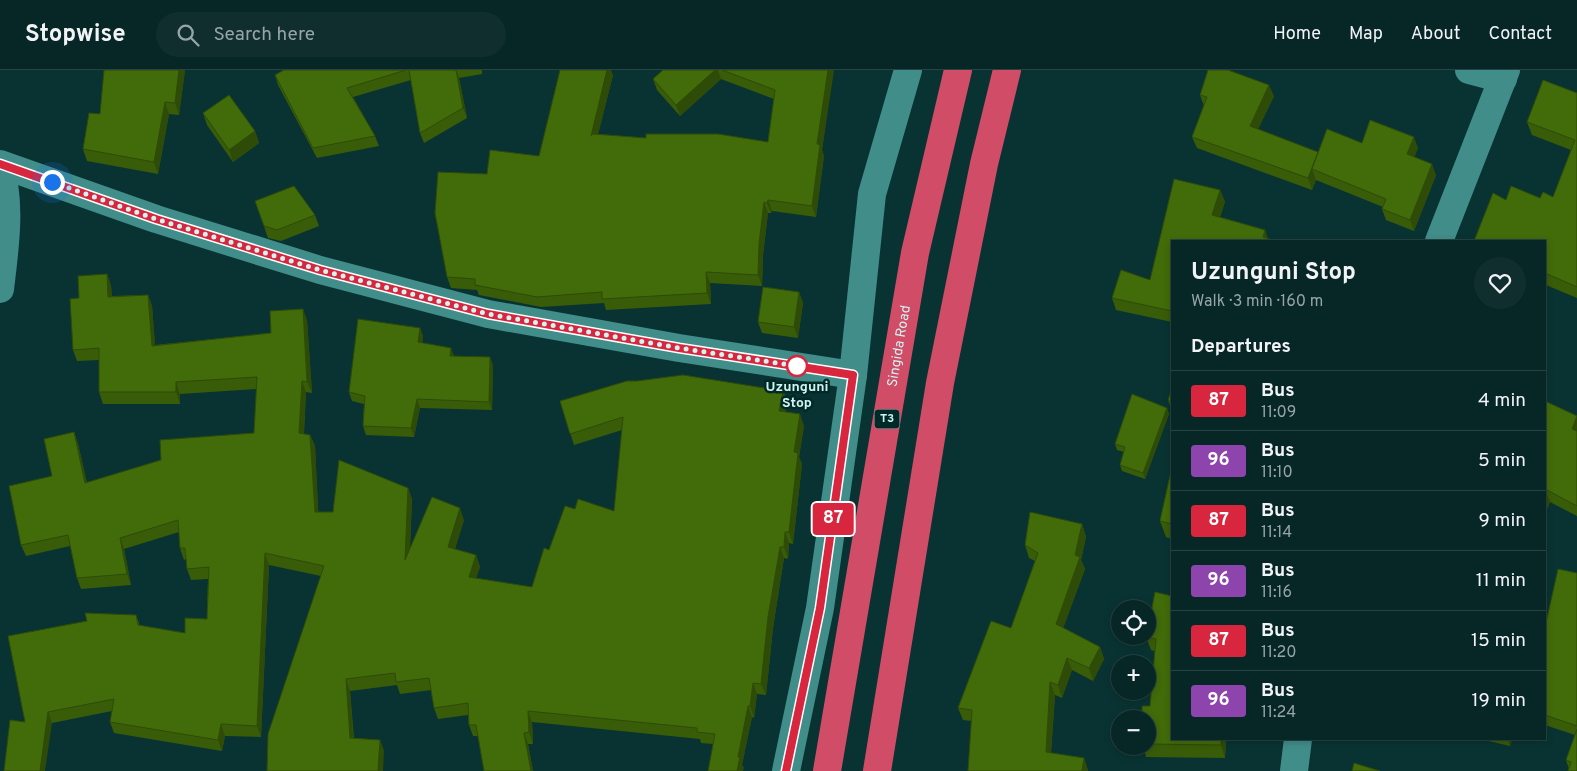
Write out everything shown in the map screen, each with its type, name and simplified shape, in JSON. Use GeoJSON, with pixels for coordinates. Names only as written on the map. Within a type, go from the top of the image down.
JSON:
{"type":"FeatureCollection","features":[{"type":"Feature","properties":{"kind":"highway","name":"Singida Road"},"geometry":{"type":"LineString","coordinates":[[827,771],[915,253],[958,70]]}},
{"type":"Feature","properties":{"kind":"highway"},"geometry":{"type":"LineString","coordinates":[[877,771],[940,383],[984,164],[1007,70]]}},
{"type":"Feature","properties":{"kind":"street"},"geometry":{"type":"LineString","coordinates":[[786,771],[820,608],[853,375],[872,194],[908,70]]}},
{"type":"Feature","properties":{"kind":"street"},"geometry":{"type":"LineString","coordinates":[[1438,240],[1505,74],[1469,70]]}},
{"type":"Feature","properties":{"kind":"street"},"geometry":{"type":"LineString","coordinates":[[0,164],[156,219],[320,270],[488,314],[679,348],[853,375]]}},
{"type":"Feature","properties":{"kind":"street"},"geometry":{"type":"LineString","coordinates":[[0,170],[4,181],[6,211],[0,289]]}},
{"type":"Feature","properties":{"kind":"street"},"geometry":{"type":"LineString","coordinates":[[1294,771],[1298,740]]}},
{"type":"Feature","properties":{"kind":"building"},"geometry":{"type":"Polygon","coordinates":[[[104,70],[179,70],[175,103],[165,102],[154,162],[83,149],[89,113],[100,114],[104,70]]]}},
{"type":"Feature","properties":{"kind":"building"},"geometry":{"type":"Polygon","coordinates":[[[284,70],[406,70],[347,88],[375,136],[313,148],[275,75],[284,70]]]}},
{"type":"Feature","properties":{"kind":"building"},"geometry":{"type":"Polygon","coordinates":[[[409,70],[456,70],[463,108],[420,133],[409,70]]]}},
{"type":"Feature","properties":{"kind":"building"},"geometry":{"type":"Polygon","coordinates":[[[560,70],[607,70],[591,136],[593,134],[646,138],[646,134],[718,134],[768,142],[775,90],[722,70],[828,70],[817,144],[820,145],[812,206],[768,200],[767,203],[764,202],[759,244],[758,275],[706,272],[707,293],[602,299],[602,292],[537,297],[475,285],[475,279],[447,277],[435,213],[438,172],[487,174],[490,150],[539,156],[560,70]]]}},
{"type":"Feature","properties":{"kind":"building"},"geometry":{"type":"Polygon","coordinates":[[[663,70],[715,70],[676,105],[653,79],[663,70]]]}},
{"type":"Feature","properties":{"kind":"building"},"geometry":{"type":"Polygon","coordinates":[[[1208,70],[1228,70],[1269,85],[1250,126],[1318,152],[1308,178],[1192,137],[1207,97],[1200,95],[1208,70]]]}},
{"type":"Feature","properties":{"kind":"building"},"geometry":{"type":"Polygon","coordinates":[[[1543,80],[1577,93],[1577,287],[1546,273],[1546,240],[1474,240],[1493,193],[1506,200],[1511,186],[1540,198],[1543,192],[1553,197],[1575,140],[1527,122],[1543,80]]]}},
{"type":"Feature","properties":{"kind":"building"},"geometry":{"type":"Polygon","coordinates":[[[229,95],[255,131],[229,150],[203,113],[229,95]]]}},
{"type":"Feature","properties":{"kind":"building"},"geometry":{"type":"Polygon","coordinates":[[[1370,120],[1414,137],[1407,154],[1432,164],[1410,220],[1382,209],[1386,199],[1312,169],[1327,129],[1362,143],[1370,120]]]}},
{"type":"Feature","properties":{"kind":"building"},"geometry":{"type":"Polygon","coordinates":[[[1174,179],[1220,190],[1212,215],[1265,230],[1263,237],[1273,240],[1171,240],[1171,311],[1112,298],[1121,270],[1150,280],[1174,179]]]}},
{"type":"Feature","properties":{"kind":"building"},"geometry":{"type":"Polygon","coordinates":[[[294,186],[315,215],[277,230],[264,226],[255,201],[294,186]]]}},
{"type":"Feature","properties":{"kind":"building"},"geometry":{"type":"Polygon","coordinates":[[[107,274],[108,297],[148,295],[152,346],[271,333],[270,311],[303,309],[307,382],[302,381],[299,433],[310,435],[315,512],[333,512],[339,460],[408,488],[405,560],[432,497],[460,508],[448,547],[476,555],[469,577],[532,587],[544,548],[549,550],[565,506],[575,509],[578,499],[614,511],[623,417],[570,434],[560,401],[627,381],[683,375],[783,391],[779,411],[800,414],[794,452],[798,453],[789,532],[785,532],[784,547],[780,547],[768,617],[761,684],[753,683],[750,706],[748,706],[738,757],[740,757],[737,771],[708,771],[715,734],[697,732],[697,728],[528,711],[529,732],[524,733],[531,771],[484,771],[476,725],[469,725],[468,703],[434,708],[429,678],[396,682],[395,673],[346,679],[350,738],[380,740],[378,771],[267,771],[268,734],[324,566],[265,553],[257,726],[221,724],[218,740],[110,722],[114,699],[48,712],[40,771],[4,771],[10,720],[25,722],[8,636],[87,621],[85,613],[136,615],[138,625],[185,633],[185,618],[207,619],[209,567],[187,569],[185,548],[180,548],[178,520],[120,538],[127,574],[77,578],[68,535],[21,545],[9,486],[52,476],[44,439],[74,432],[85,483],[161,460],[160,440],[254,433],[257,377],[176,382],[176,392],[99,392],[99,348],[73,350],[70,299],[79,298],[78,276],[107,274]]]}},
{"type":"Feature","properties":{"kind":"building"},"geometry":{"type":"Polygon","coordinates":[[[763,287],[799,292],[794,327],[758,322],[763,287]]]}},
{"type":"Feature","properties":{"kind":"building"},"geometry":{"type":"Polygon","coordinates":[[[358,319],[420,328],[418,342],[451,348],[450,356],[490,357],[489,402],[417,399],[411,428],[363,426],[365,396],[349,392],[358,319]]]}},
{"type":"Feature","properties":{"kind":"building"},"geometry":{"type":"Polygon","coordinates":[[[1171,391],[1171,402],[1168,400],[1171,391]]]}},
{"type":"Feature","properties":{"kind":"building"},"geometry":{"type":"Polygon","coordinates":[[[1132,394],[1167,408],[1143,473],[1120,465],[1125,447],[1115,444],[1132,394]]]}},
{"type":"Feature","properties":{"kind":"building"},"geometry":{"type":"Polygon","coordinates":[[[1546,401],[1577,416],[1572,429],[1577,431],[1577,506],[1546,490],[1546,401]]]}},
{"type":"Feature","properties":{"kind":"building"},"geometry":{"type":"Polygon","coordinates":[[[1171,471],[1171,524],[1160,521],[1171,471]]]}},
{"type":"Feature","properties":{"kind":"building"},"geometry":{"type":"Polygon","coordinates":[[[1030,512],[1082,524],[1075,555],[1080,557],[1056,624],[1100,647],[1089,668],[1067,658],[1058,685],[1050,682],[1046,752],[1084,758],[1082,771],[968,771],[972,710],[958,708],[991,621],[1011,628],[1038,553],[1025,545],[1030,512]]]}},
{"type":"Feature","properties":{"kind":"building"},"geometry":{"type":"Polygon","coordinates":[[[1558,569],[1577,573],[1577,726],[1546,715],[1546,623],[1558,569]]]}},
{"type":"Feature","properties":{"kind":"building"},"geometry":{"type":"Polygon","coordinates":[[[1155,592],[1171,596],[1171,740],[1221,740],[1221,745],[1156,744],[1156,710],[1142,710],[1142,706],[1150,706],[1151,700],[1156,700],[1155,592]]]}},
{"type":"Feature","properties":{"kind":"building"},"geometry":{"type":"Polygon","coordinates":[[[1577,729],[1577,771],[1568,771],[1571,762],[1566,760],[1577,729]]]}},
{"type":"Feature","properties":{"kind":"building"},"geometry":{"type":"Polygon","coordinates":[[[1354,763],[1380,771],[1352,771],[1354,763]]]}},
{"type":"Feature","properties":{"kind":"bus line","name":"87"},"geometry":{"type":"LineString","coordinates":[[0,164],[156,219],[320,270],[488,314],[679,348],[853,375],[820,608],[786,771]]}},
{"type":"Feature","properties":{"kind":"place","name":"Uzunguni Stop"},"geometry":{"type":"Point","coordinates":[797,366]}},
{"type":"Feature","properties":{"kind":"route"},"geometry":{"type":"LineString","coordinates":[[52,182],[156,219],[320,270],[488,314],[679,348],[797,366]]}}]}
